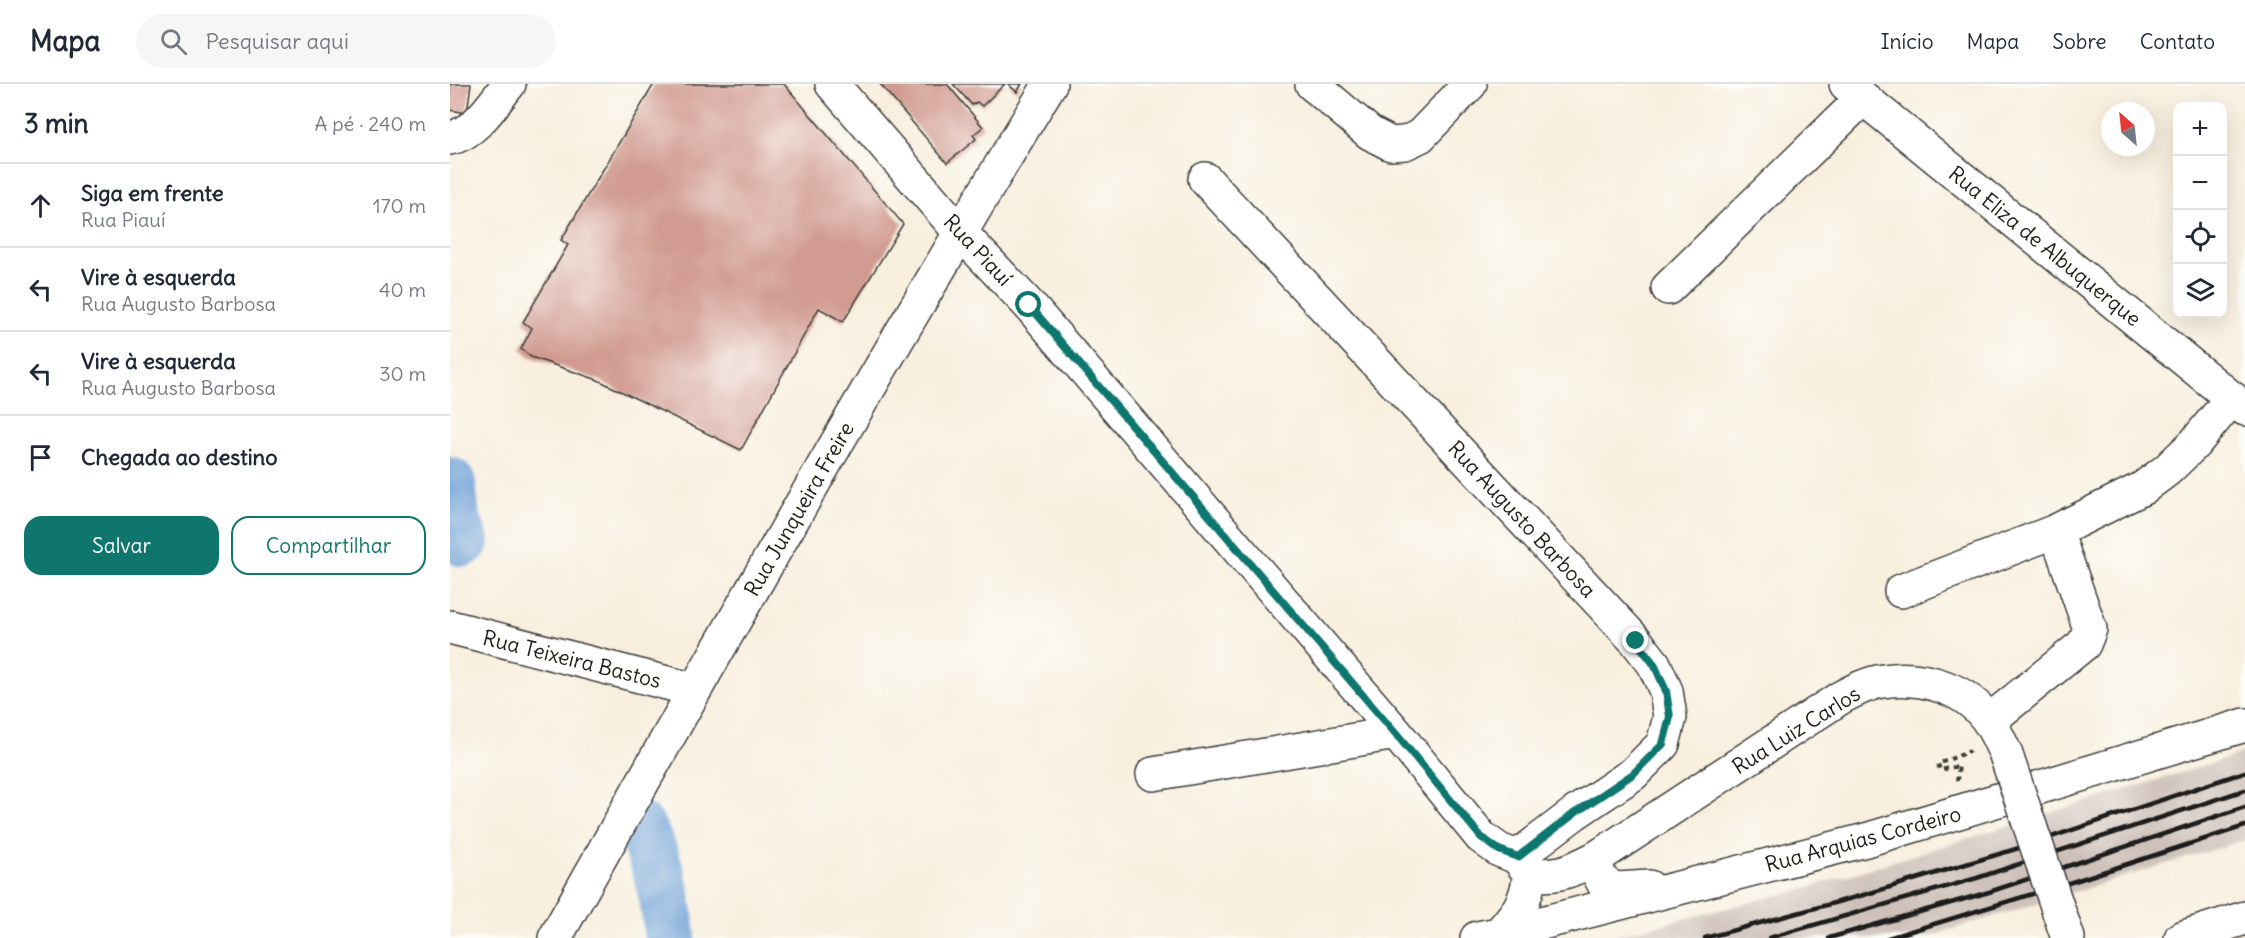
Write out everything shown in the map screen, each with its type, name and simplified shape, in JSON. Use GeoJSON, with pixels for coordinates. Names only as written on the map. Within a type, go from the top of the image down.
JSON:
{"type":"FeatureCollection","features":[{"type":"Feature","properties":{"kind":"street"},"geometry":{"type":"LineString","coordinates":[[450,138],[458,137],[472,127],[509,84]]}},
{"type":"Feature","properties":{"kind":"street","name":"Rua Piauí"},"geometry":{"type":"LineString","coordinates":[[832,84],[960,232],[1029,305],[1396,734],[1481,837],[1524,865]]}},
{"type":"Feature","properties":{"kind":"street","name":"Rua Junqueira Freire"},"geometry":{"type":"LineString","coordinates":[[555,938],[694,690],[960,232],[1050,84]]}},
{"type":"Feature","properties":{"kind":"street"},"geometry":{"type":"LineString","coordinates":[[1312,84],[1370,133],[1391,144],[1405,143],[1420,136],[1470,84]]}},
{"type":"Feature","properties":{"kind":"street"},"geometry":{"type":"LineString","coordinates":[[1668,288],[1854,91]]}},
{"type":"Feature","properties":{"kind":"street","name":"Rua Eliza de Albuquerque"},"geometry":{"type":"LineString","coordinates":[[1854,91],[2238,403]]}},
{"type":"Feature","properties":{"kind":"street","name":"Rua Augusto Barbosa"},"geometry":{"type":"LineString","coordinates":[[1205,179],[1636,641],[1654,664],[1666,691],[1670,717],[1663,744],[1633,774],[1575,813],[1524,865]]}},
{"type":"Feature","properties":{"kind":"street"},"geometry":{"type":"LineString","coordinates":[[1901,591],[2056,531],[2143,488],[2167,470],[2238,403]]}},
{"type":"Feature","properties":{"kind":"street"},"geometry":{"type":"LineString","coordinates":[[1989,721],[2084,644],[2090,629],[2056,531]]}},
{"type":"Feature","properties":{"kind":"street","name":"Rua Teixeira Bastos"},"geometry":{"type":"LineString","coordinates":[[450,627],[694,690]]}},
{"type":"Feature","properties":{"kind":"street","name":"Rua Luiz Carlos"},"geometry":{"type":"LineString","coordinates":[[1524,865],[1551,876],[1574,869],[1596,858],[1840,698],[1881,681],[1905,679],[1950,688],[1966,698],[1989,721],[2005,752],[2063,925]]}},
{"type":"Feature","properties":{"kind":"street","name":"Rua Arquias Cordeiro"},"geometry":{"type":"LineString","coordinates":[[1488,936],[1877,837],[2245,725]]}},
{"type":"Feature","properties":{"kind":"street"},"geometry":{"type":"LineString","coordinates":[[1153,774],[1396,734]]}},
{"type":"Feature","properties":{"kind":"street"},"geometry":{"type":"LineString","coordinates":[[1596,858],[1598,873],[1604,884],[1617,889],[1709,881]]}},
{"type":"Feature","properties":{"kind":"street"},"geometry":{"type":"LineString","coordinates":[[1488,936],[1516,915],[1527,895],[1524,865]]}},
{"type":"Feature","properties":{"kind":"street"},"geometry":{"type":"LineString","coordinates":[[2181,938],[2245,918]]}},
{"type":"Feature","properties":{"kind":"path"},"geometry":{"type":"LineString","coordinates":[[1938,764],[1940,770],[1959,766]]}},
{"type":"Feature","properties":{"kind":"shaded area"},"geometry":{"type":"Polygon","coordinates":[[[2245,753],[2245,840],[1923,938],[1606,938],[1800,890],[2245,753]]]}},
{"type":"Feature","properties":{"kind":"building"},"geometry":{"type":"Polygon","coordinates":[[[450,84],[471,84],[467,113],[450,110],[450,84]]]}},
{"type":"Feature","properties":{"kind":"building"},"geometry":{"type":"Polygon","coordinates":[[[654,84],[784,84],[903,224],[843,322],[819,308],[741,450],[598,380],[531,357],[521,349],[532,328],[523,322],[568,245],[561,240],[654,84]]]}},
{"type":"Feature","properties":{"kind":"building"},"geometry":{"type":"Polygon","coordinates":[[[880,84],[947,84],[983,127],[973,135],[976,139],[947,163],[880,84]]]}},
{"type":"Feature","properties":{"kind":"building"},"geometry":{"type":"Polygon","coordinates":[[[953,84],[1005,84],[982,106],[977,102],[972,105],[953,84]]]}},
{"type":"Feature","properties":{"kind":"building"},"geometry":{"type":"Polygon","coordinates":[[[1008,84],[1022,84],[1017,92],[1008,84]]]}},
{"type":"Feature","properties":{"kind":"waterway"},"geometry":{"type":"LineString","coordinates":[[450,483],[454,518],[463,541]]}},
{"type":"Feature","properties":{"kind":"waterway"},"geometry":{"type":"LineString","coordinates":[[640,828],[653,855],[661,881],[670,938]]}},
{"type":"Feature","properties":{"kind":"railway"},"geometry":{"type":"LineString","coordinates":[[1705,938],[1867,894],[2019,848],[2245,772]]}},
{"type":"Feature","properties":{"kind":"railway"},"geometry":{"type":"LineString","coordinates":[[1769,938],[1977,878],[2245,790]]}},
{"type":"Feature","properties":{"kind":"railway"},"geometry":{"type":"LineString","coordinates":[[1829,938],[1989,892],[2245,807]]}},
{"type":"Feature","properties":{"kind":"railway"},"geometry":{"type":"LineString","coordinates":[[1888,938],[2245,826]]}},
{"type":"Feature","properties":{"kind":"route"},"geometry":{"type":"LineString","coordinates":[[1029,305],[1396,734],[1481,837],[1499,850],[1518,857],[1575,813],[1633,774],[1663,744],[1670,717],[1666,691],[1654,664],[1636,641]]}}]}
